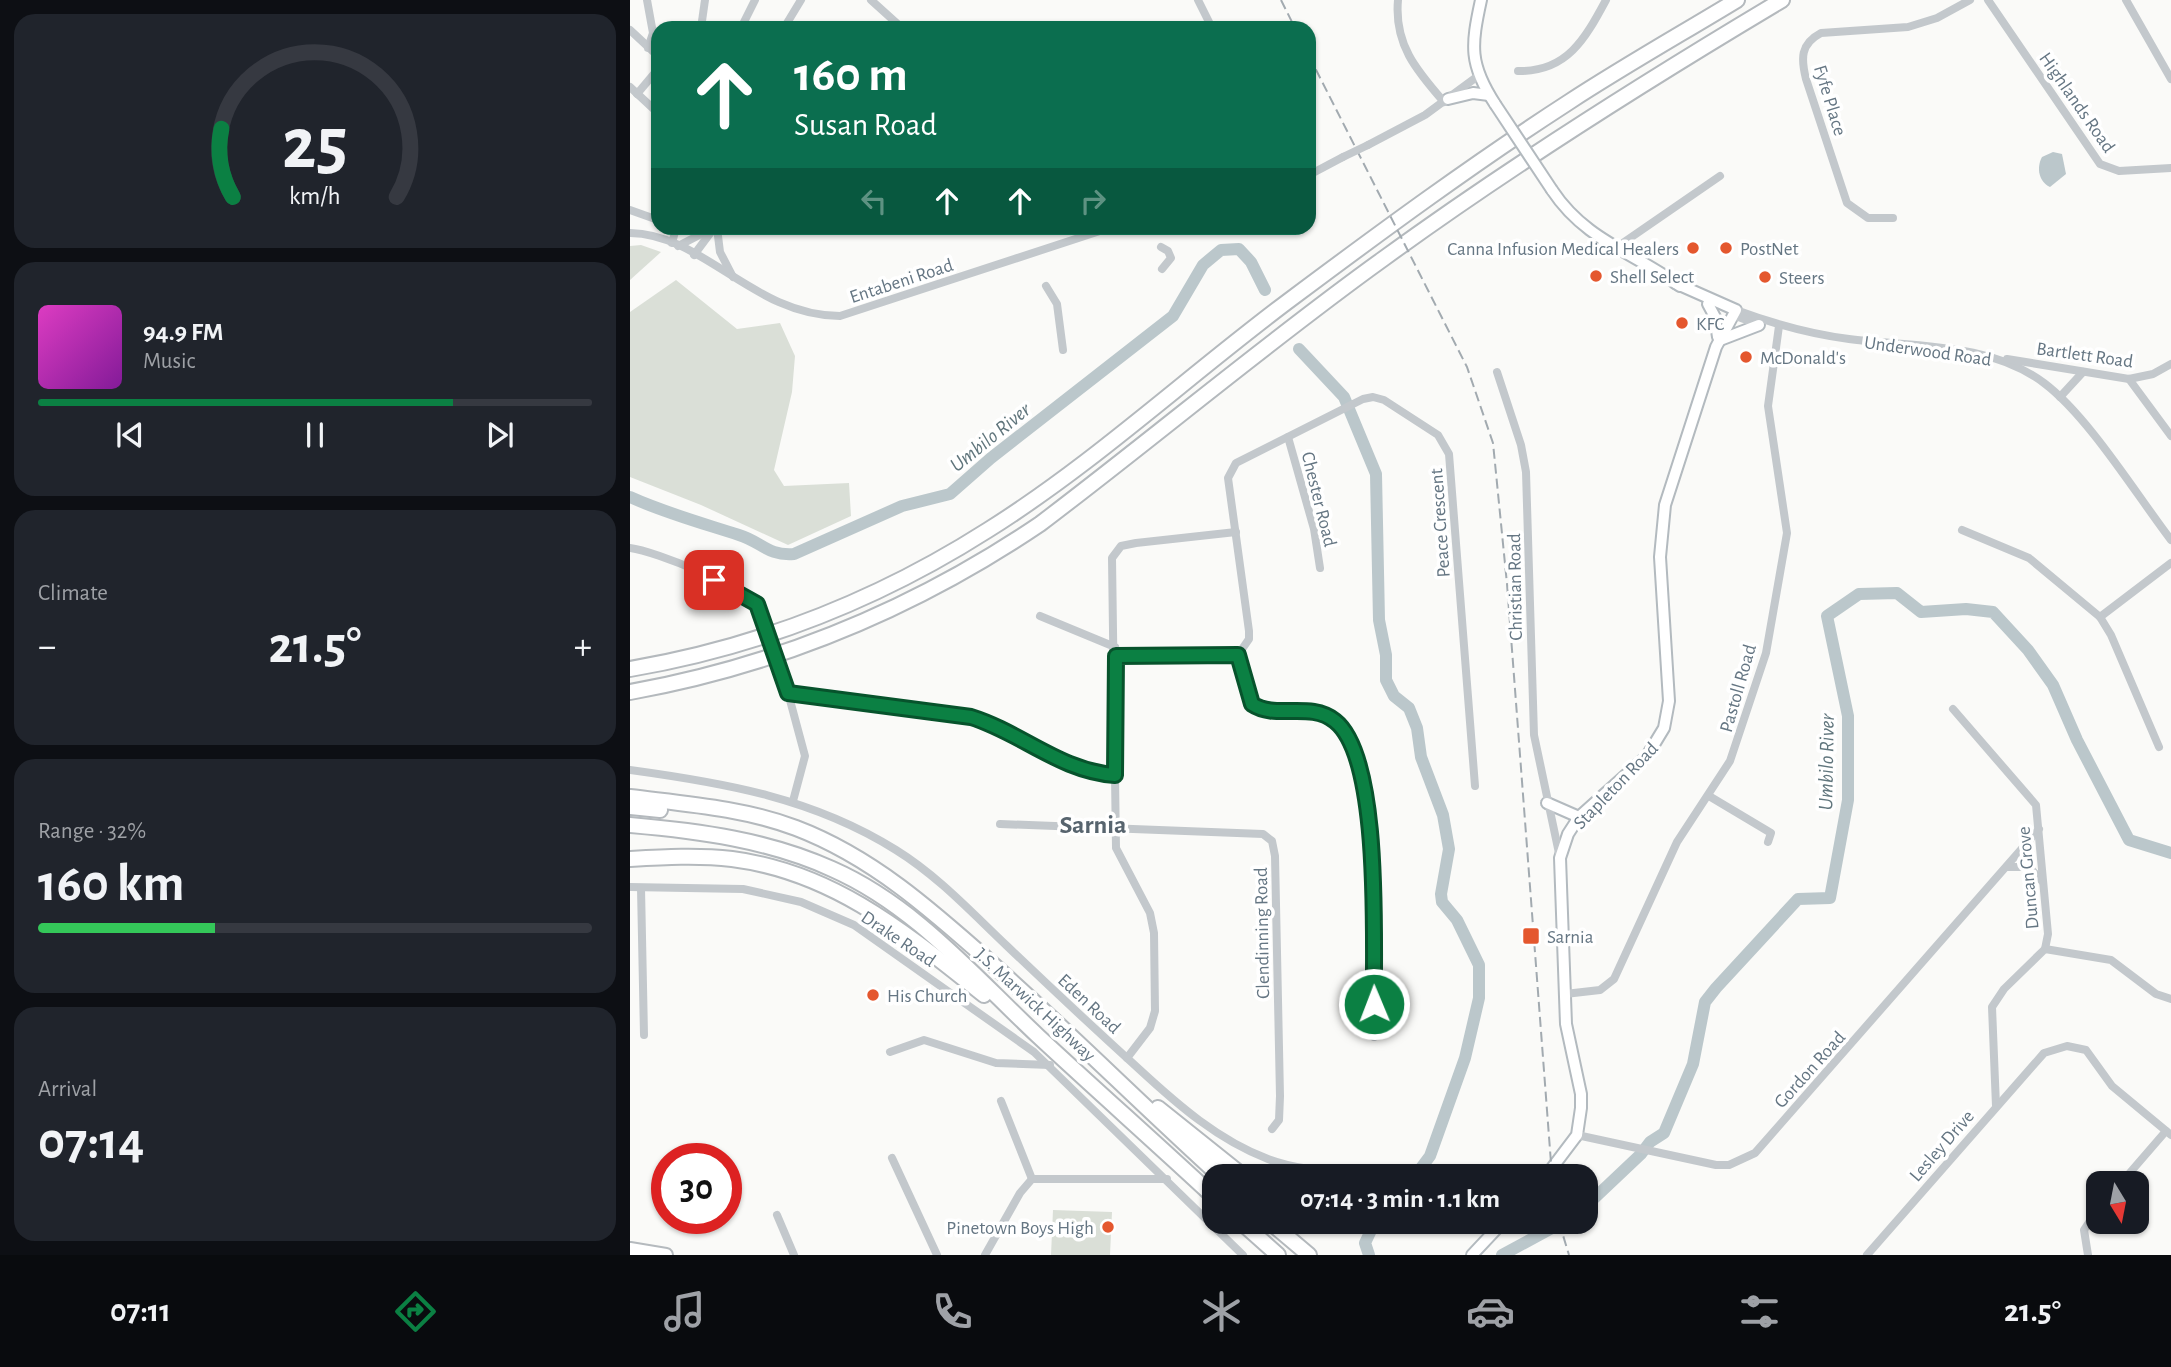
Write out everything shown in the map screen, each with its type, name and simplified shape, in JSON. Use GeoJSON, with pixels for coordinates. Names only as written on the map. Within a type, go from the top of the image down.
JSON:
{"type":"FeatureCollection","features":[{"type":"Feature","properties":{"kind":"highway"},"geometry":{"type":"LineString","coordinates":[[630,669],[731,648],[785,631],[890,587],[939,561],[1028,504],[1285,304],[1497,150],[1571,101],[1737,0]]}},
{"type":"Feature","properties":{"kind":"highway"},"geometry":{"type":"LineString","coordinates":[[630,692],[739,668],[795,650],[900,607],[946,583],[1040,524],[1299,323],[1477,192],[1583,121],[1782,0]]}},
{"type":"Feature","properties":{"kind":"highway"},"geometry":{"type":"LineString","coordinates":[[630,797],[723,809],[773,821],[820,838],[838,850]]}},
{"type":"Feature","properties":{"kind":"highway"},"geometry":{"type":"LineString","coordinates":[[630,807],[731,819],[838,850]]}},
{"type":"Feature","properties":{"kind":"highway"},"geometry":{"type":"LineString","coordinates":[[630,825],[685,830],[761,844],[801,856],[854,879],[920,924],[1038,1036]]}},
{"type":"Feature","properties":{"kind":"highway","name":"J.S. Marwick Highway"},"geometry":{"type":"LineString","coordinates":[[838,850],[890,878],[925,904],[1207,1164]]}},
{"type":"Feature","properties":{"kind":"highway"},"geometry":{"type":"LineString","coordinates":[[630,859],[729,859],[816,880],[863,904],[902,930],[1038,1036]]}},
{"type":"Feature","properties":{"kind":"highway","name":"J.S. Marwick Highway"},"geometry":{"type":"LineString","coordinates":[[1038,1036],[1202,1186]]}},
{"type":"Feature","properties":{"kind":"highway"},"geometry":{"type":"LineString","coordinates":[[1091,1055],[1228,1164]]}},
{"type":"Feature","properties":{"kind":"highway"},"geometry":{"type":"LineString","coordinates":[[1254,1234],[1278,1255]]}},
{"type":"Feature","properties":{"kind":"highway"},"geometry":{"type":"LineString","coordinates":[[1284,1234],[1309,1255]]}},
{"type":"Feature","properties":{"kind":"main road","name":"Underwood Road"},"geometry":{"type":"LineString","coordinates":[[1481,0],[1472,44],[1478,76],[1576,222],[1708,304],[1730,311]]}},
{"type":"Feature","properties":{"kind":"main road"},"geometry":{"type":"LineString","coordinates":[[1446,100],[1474,93],[1492,100]]}},
{"type":"Feature","properties":{"kind":"main road","name":"Underwood Road"},"geometry":{"type":"LineString","coordinates":[[1675,283],[1730,311]]}},
{"type":"Feature","properties":{"kind":"main road"},"geometry":{"type":"LineString","coordinates":[[1708,304],[1715,317],[1718,342],[1759,324]]}},
{"type":"Feature","properties":{"kind":"main road","name":"Stapleton Road"},"geometry":{"type":"LineString","coordinates":[[1577,1135],[1581,1094],[1566,1024],[1560,859],[1568,834],[1579,817],[1647,756],[1664,728],[1669,701],[1660,557],[1665,505],[1730,311]]}},
{"type":"Feature","properties":{"kind":"main road"},"geometry":{"type":"LineString","coordinates":[[1547,803],[1579,817]]}},
{"type":"Feature","properties":{"kind":"main road"},"geometry":{"type":"LineString","coordinates":[[1555,1164],[1577,1135]]}},
{"type":"Feature","properties":{"kind":"main road"},"geometry":{"type":"LineString","coordinates":[[1472,1255],[1492,1234]]}},
{"type":"Feature","properties":{"kind":"main road"},"geometry":{"type":"LineString","coordinates":[[630,1249],[666,1255]]}},
{"type":"Feature","properties":{"kind":"street"},"geometry":{"type":"LineString","coordinates":[[647,0],[651,22]]}},
{"type":"Feature","properties":{"kind":"street"},"geometry":{"type":"LineString","coordinates":[[702,21],[705,0]]}},
{"type":"Feature","properties":{"kind":"street"},"geometry":{"type":"LineString","coordinates":[[744,21],[755,0]]}},
{"type":"Feature","properties":{"kind":"street"},"geometry":{"type":"LineString","coordinates":[[789,21],[801,0]]}},
{"type":"Feature","properties":{"kind":"street"},"geometry":{"type":"LineString","coordinates":[[871,0],[894,21]]}},
{"type":"Feature","properties":{"kind":"street"},"geometry":{"type":"LineString","coordinates":[[1198,0],[1208,21]]}},
{"type":"Feature","properties":{"kind":"street"},"geometry":{"type":"LineString","coordinates":[[1398,0],[1399,32],[1403,48],[1446,100]]}},
{"type":"Feature","properties":{"kind":"street"},"geometry":{"type":"LineString","coordinates":[[1518,71],[1555,64],[1575,51],[1584,41],[1606,0]]}},
{"type":"Feature","properties":{"kind":"street","name":"Fyfe Place"},"geometry":{"type":"LineString","coordinates":[[1893,218],[1868,218],[1847,203],[1806,79],[1802,60],[1804,49],[1810,39],[1821,33],[1908,27],[1937,18],[1970,0]]}},
{"type":"Feature","properties":{"kind":"street","name":"Highlands Road"},"geometry":{"type":"LineString","coordinates":[[1988,0],[2100,164],[2119,172],[2171,167]]}},
{"type":"Feature","properties":{"kind":"street"},"geometry":{"type":"LineString","coordinates":[[2126,0],[2171,79]]}},
{"type":"Feature","properties":{"kind":"street"},"geometry":{"type":"LineString","coordinates":[[630,30],[651,50]]}},
{"type":"Feature","properties":{"kind":"street"},"geometry":{"type":"LineString","coordinates":[[648,48],[651,39]]}},
{"type":"Feature","properties":{"kind":"street"},"geometry":{"type":"LineString","coordinates":[[651,75],[633,90],[651,107]]}},
{"type":"Feature","properties":{"kind":"street"},"geometry":{"type":"LineString","coordinates":[[1316,170],[1368,145],[1446,100],[1478,76]]}},
{"type":"Feature","properties":{"kind":"street"},"geometry":{"type":"LineString","coordinates":[[1617,247],[1720,176]]}},
{"type":"Feature","properties":{"kind":"street"},"geometry":{"type":"LineString","coordinates":[[630,210],[651,218]]}},
{"type":"Feature","properties":{"kind":"street","name":"Entabeni Road"},"geometry":{"type":"LineString","coordinates":[[630,233],[657,237],[675,245],[793,310],[840,316],[1088,235]]}},
{"type":"Feature","properties":{"kind":"street"},"geometry":{"type":"LineString","coordinates":[[676,235],[675,245],[699,235]]}},
{"type":"Feature","properties":{"kind":"street"},"geometry":{"type":"LineString","coordinates":[[694,255],[710,235]]}},
{"type":"Feature","properties":{"kind":"street"},"geometry":{"type":"LineString","coordinates":[[716,235],[720,253],[733,278]]}},
{"type":"Feature","properties":{"kind":"street"},"geometry":{"type":"LineString","coordinates":[[1161,247],[1168,251],[1171,258],[1162,269]]}},
{"type":"Feature","properties":{"kind":"street"},"geometry":{"type":"LineString","coordinates":[[1046,286],[1057,304],[1063,350]]}},
{"type":"Feature","properties":{"kind":"street","name":"Underwood Road"},"geometry":{"type":"LineString","coordinates":[[1730,311],[1759,324],[1993,357],[2043,382],[2060,397],[2171,540]]}},
{"type":"Feature","properties":{"kind":"street","name":"Underwood Road"},"geometry":{"type":"LineString","coordinates":[[1730,311],[1776,326]]}},
{"type":"Feature","properties":{"kind":"street","name":"Pastoll Road"},"geometry":{"type":"LineString","coordinates":[[1565,994],[1600,990],[1614,979],[1677,842],[1709,796],[1737,745],[1763,662],[1787,533],[1768,399],[1776,326]]}},
{"type":"Feature","properties":{"kind":"street","name":"Bartlett Road"},"geometry":{"type":"LineString","coordinates":[[1993,357],[2129,379],[2153,374],[2171,364]]}},
{"type":"Feature","properties":{"kind":"street","name":"Christian Road"},"geometry":{"type":"LineString","coordinates":[[1497,372],[1521,445],[1526,472],[1532,718],[1537,759],[1560,859]]}},
{"type":"Feature","properties":{"kind":"street"},"geometry":{"type":"LineString","coordinates":[[2060,397],[2083,372]]}},
{"type":"Feature","properties":{"kind":"street"},"geometry":{"type":"LineString","coordinates":[[2129,379],[2171,436]]}},
{"type":"Feature","properties":{"kind":"street","name":"Peace Crescent"},"geometry":{"type":"LineString","coordinates":[[1236,532],[1228,478],[1230,470],[1237,463],[1363,399],[1379,398],[1438,435],[1449,454],[1475,786]]}},
{"type":"Feature","properties":{"kind":"street","name":"Chester Road"},"geometry":{"type":"LineString","coordinates":[[1288,437],[1314,529],[1320,568]]}},
{"type":"Feature","properties":{"kind":"street"},"geometry":{"type":"LineString","coordinates":[[1962,530],[2029,558],[2100,617],[2111,635],[2159,747]]}},
{"type":"Feature","properties":{"kind":"street"},"geometry":{"type":"LineString","coordinates":[[1127,1058],[1150,1028],[1155,1011],[1154,933],[1150,913],[1118,853],[1115,829],[1116,652],[1111,566],[1115,551],[1121,547],[1236,532],[1249,631],[1249,639],[1238,655]]}},
{"type":"Feature","properties":{"kind":"street"},"geometry":{"type":"LineString","coordinates":[[630,548],[665,557],[737,591],[759,608],[785,683],[805,756],[793,801]]}},
{"type":"Feature","properties":{"kind":"street"},"geometry":{"type":"LineString","coordinates":[[2100,617],[2171,563]]}},
{"type":"Feature","properties":{"kind":"street"},"geometry":{"type":"LineString","coordinates":[[1040,615],[1116,652],[1238,655]]}},
{"type":"Feature","properties":{"kind":"street"},"geometry":{"type":"LineString","coordinates":[[1238,655],[1252,704],[1266,708],[1317,711],[1342,727],[1353,751],[1370,832],[1374,1037]]}},
{"type":"Feature","properties":{"kind":"street"},"geometry":{"type":"LineString","coordinates":[[788,693],[977,719],[1076,769],[1115,775]]}},
{"type":"Feature","properties":{"kind":"street","name":"Duncan Grove"},"geometry":{"type":"LineString","coordinates":[[1953,709],[2032,799],[2039,830],[2044,884],[2048,934],[2045,949]]}},
{"type":"Feature","properties":{"kind":"street","name":"Eden Road"},"geometry":{"type":"LineString","coordinates":[[630,771],[732,785],[793,801],[859,829],[914,862],[949,890],[1127,1058],[1199,1120],[1233,1143],[1283,1164]]}},
{"type":"Feature","properties":{"kind":"street"},"geometry":{"type":"LineString","coordinates":[[1709,796],[1771,833],[1768,842]]}},
{"type":"Feature","properties":{"kind":"street","name":"Clendinning Road"},"geometry":{"type":"LineString","coordinates":[[1000,824],[1263,834],[1272,841],[1275,856],[1280,1097],[1279,1120],[1272,1129]]}},
{"type":"Feature","properties":{"kind":"street","name":"Gordon Road"},"geometry":{"type":"LineString","coordinates":[[1577,1135],[1716,1165],[1729,1165],[1755,1153],[2039,830]]}},
{"type":"Feature","properties":{"kind":"street"},"geometry":{"type":"LineString","coordinates":[[2008,867],[2029,867],[2044,884]]}},
{"type":"Feature","properties":{"kind":"street","name":"Drake Road"},"geometry":{"type":"LineString","coordinates":[[630,887],[743,889],[801,902],[854,925],[1050,1065],[1243,1255]]}},
{"type":"Feature","properties":{"kind":"street"},"geometry":{"type":"LineString","coordinates":[[641,888],[645,1035]]}},
{"type":"Feature","properties":{"kind":"street"},"geometry":{"type":"LineString","coordinates":[[2045,949],[2111,960],[2156,994],[2171,999]]}},
{"type":"Feature","properties":{"kind":"street","name":"Lesley Drive"},"geometry":{"type":"LineString","coordinates":[[1867,1255],[1996,1106],[1990,1018],[1994,1002],[2045,949]]}},
{"type":"Feature","properties":{"kind":"street"},"geometry":{"type":"LineString","coordinates":[[890,1052],[925,1040],[978,1060],[1016,1066],[1050,1065]]}},
{"type":"Feature","properties":{"kind":"street"},"geometry":{"type":"LineString","coordinates":[[1996,1106],[2043,1053],[2067,1046],[2078,1047],[2094,1057],[2112,1086],[2169,1133],[2132,1171]]}},
{"type":"Feature","properties":{"kind":"street"},"geometry":{"type":"LineString","coordinates":[[1994,1079],[2007,1084],[2016,1082]]}},
{"type":"Feature","properties":{"kind":"street"},"geometry":{"type":"LineString","coordinates":[[1001,1101],[1032,1180]]}},
{"type":"Feature","properties":{"kind":"street"},"geometry":{"type":"LineString","coordinates":[[892,1158],[937,1255]]}},
{"type":"Feature","properties":{"kind":"street"},"geometry":{"type":"LineString","coordinates":[[985,1255],[1020,1193],[1032,1180],[1167,1179]]}},
{"type":"Feature","properties":{"kind":"street"},"geometry":{"type":"LineString","coordinates":[[777,1216],[794,1255]]}},
{"type":"Feature","properties":{"kind":"street"},"geometry":{"type":"LineString","coordinates":[[2086,1227],[2084,1230],[2088,1255]]}},
{"type":"Feature","properties":{"kind":"shaded area"},"geometry":{"type":"Polygon","coordinates":[[[2053,152],[2062,154],[2066,174],[2050,187],[2041,178],[2039,166],[2042,157],[2053,152]]]}},
{"type":"Feature","properties":{"kind":"shaded area"},"geometry":{"type":"Polygon","coordinates":[[[641,245],[661,252],[630,280],[630,246],[641,245]]]}},
{"type":"Feature","properties":{"kind":"shaded area"},"geometry":{"type":"Polygon","coordinates":[[[676,280],[737,329],[780,323],[795,356],[792,392],[774,470],[784,486],[849,483],[851,516],[788,545],[701,505],[630,477],[630,312],[676,280]]]}},
{"type":"Feature","properties":{"kind":"shaded area"},"geometry":{"type":"Polygon","coordinates":[[[1053,1210],[1112,1212],[1110,1255],[1051,1255],[1053,1210]]]}},
{"type":"Feature","properties":{"kind":"waterway","name":"Umbilo River"},"geometry":{"type":"LineString","coordinates":[[630,497],[747,538],[771,551],[794,554],[902,506],[950,494],[991,458],[1173,316],[1203,265],[1221,250],[1239,249],[1251,262],[1265,290]]}},
{"type":"Feature","properties":{"kind":"waterway","name":"Umbilo River"},"geometry":{"type":"LineString","coordinates":[[1299,349],[1344,397],[1376,474],[1379,620],[1386,655],[1386,680],[1394,696],[1409,708],[1417,728],[1421,757],[1443,815],[1449,849],[1442,902],[1457,920],[1479,965],[1479,998],[1465,1058],[1430,1156],[1424,1164]]}},
{"type":"Feature","properties":{"kind":"waterway","name":"Umbilo River"},"geometry":{"type":"LineString","coordinates":[[1598,1195],[1650,1142],[1664,1133],[1693,1064],[1705,1002],[1798,899],[1830,898],[1848,800],[1848,716],[1827,616],[1859,594],[1897,593],[1921,612],[1966,609],[1993,612],[2028,650],[2053,685],[2077,740],[2129,840],[2171,853]]}},
{"type":"Feature","properties":{"kind":"waterway","name":"Umbilo River"},"geometry":{"type":"LineString","coordinates":[[1369,1234],[1365,1243],[1369,1255]]}},
{"type":"Feature","properties":{"kind":"waterway","name":"Umbilo River"},"geometry":{"type":"LineString","coordinates":[[1502,1255],[1541,1234]]}},
{"type":"Feature","properties":{"kind":"railway"},"geometry":{"type":"LineString","coordinates":[[1281,0],[1292,21]]}},
{"type":"Feature","properties":{"kind":"railway"},"geometry":{"type":"LineString","coordinates":[[1316,70],[1467,367],[1493,443],[1507,584],[1551,1164]]}},
{"type":"Feature","properties":{"kind":"railway"},"geometry":{"type":"LineString","coordinates":[[1563,1234],[1569,1255]]}},
{"type":"Feature","properties":{"kind":"place","name":"Canna Infusion Medical Healers"},"geometry":{"type":"Point","coordinates":[1693,248]}},
{"type":"Feature","properties":{"kind":"place","name":"PostNet"},"geometry":{"type":"Point","coordinates":[1726,248]}},
{"type":"Feature","properties":{"kind":"place","name":"Shell Select"},"geometry":{"type":"Point","coordinates":[1596,276]}},
{"type":"Feature","properties":{"kind":"place","name":"Steers"},"geometry":{"type":"Point","coordinates":[1765,277]}},
{"type":"Feature","properties":{"kind":"place","name":"KFC"},"geometry":{"type":"Point","coordinates":[1682,323]}},
{"type":"Feature","properties":{"kind":"place","name":"McDonald's"},"geometry":{"type":"Point","coordinates":[1746,357]}},
{"type":"Feature","properties":{"kind":"place","name":"Sarnia"},"geometry":{"type":"Point","coordinates":[1531,936]}},
{"type":"Feature","properties":{"kind":"place","name":"His Church"},"geometry":{"type":"Point","coordinates":[873,995]}},
{"type":"Feature","properties":{"kind":"place","name":"Pinetown Boys High"},"geometry":{"type":"Point","coordinates":[1108,1227]}},
{"type":"Feature","properties":{"kind":"district","name":"Sarnia"},"geometry":{"type":"Point","coordinates":[1093,824]}},
{"type":"Feature","properties":{"kind":"route"},"geometry":{"type":"LineString","coordinates":[[714,580],[757,604],[788,693],[971,717],[990,724],[1060,762],[1099,774],[1115,775],[1116,656],[1238,655],[1245,671],[1252,704],[1266,708],[1317,711],[1334,719],[1348,738],[1365,795],[1370,832],[1374,1004]]}}]}
